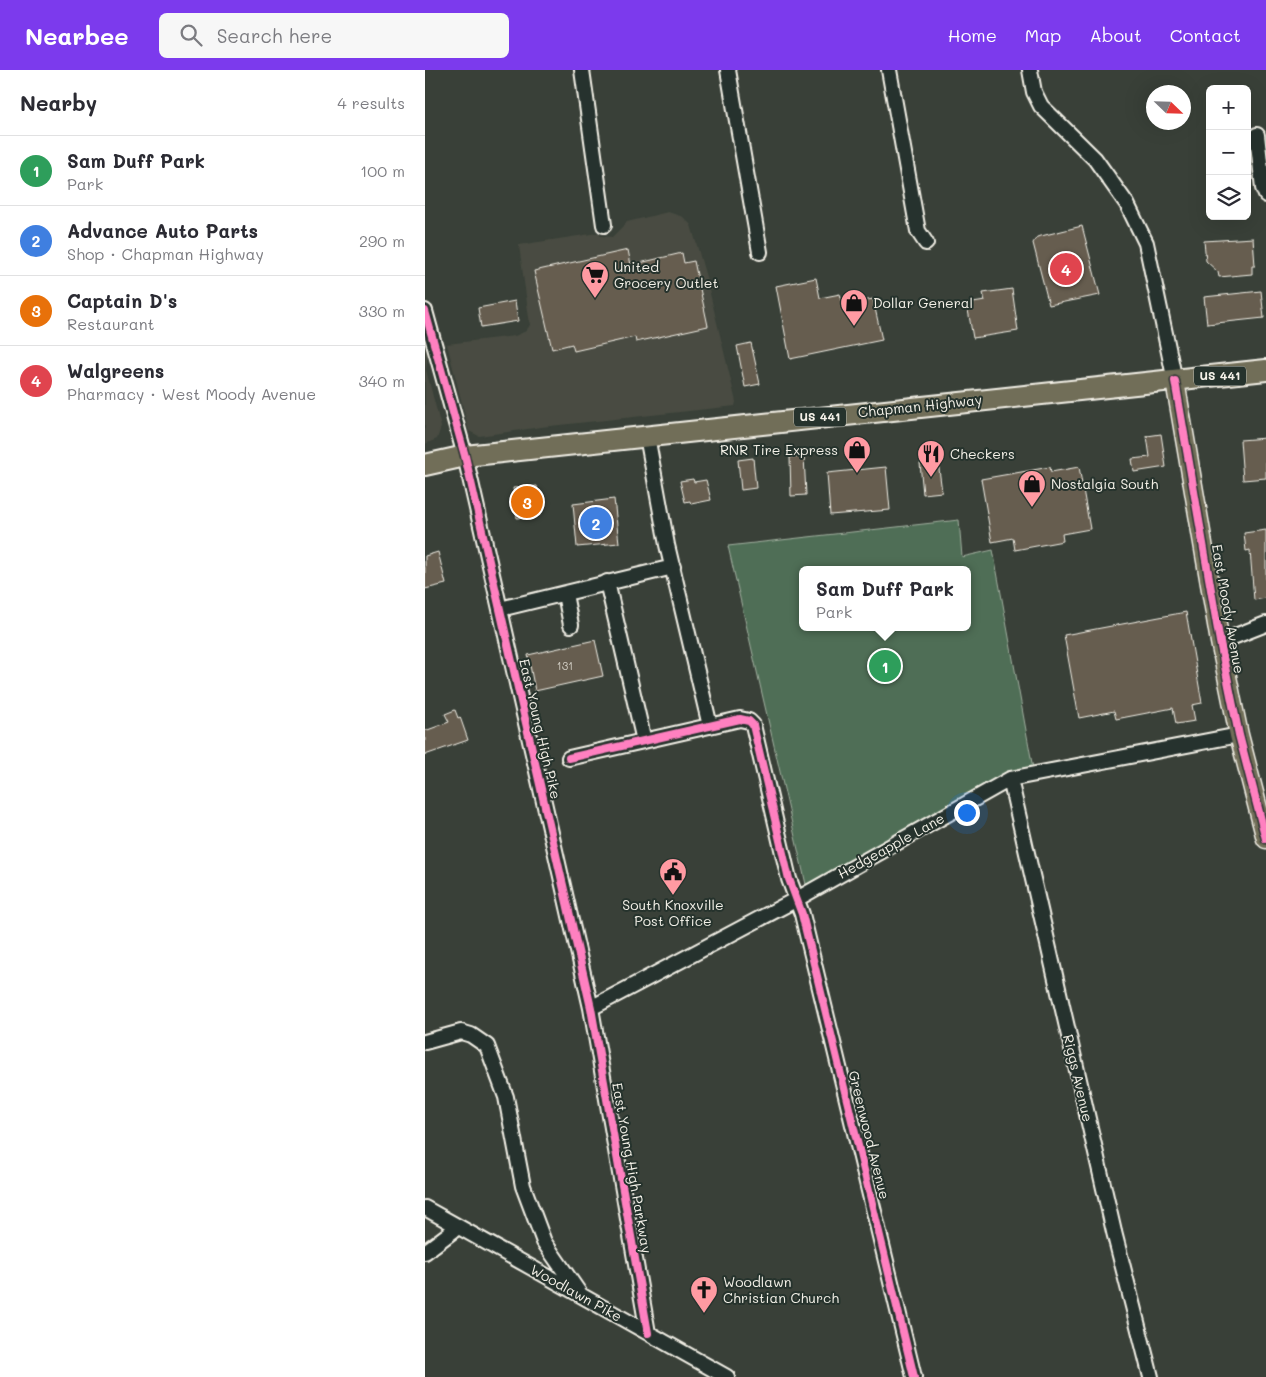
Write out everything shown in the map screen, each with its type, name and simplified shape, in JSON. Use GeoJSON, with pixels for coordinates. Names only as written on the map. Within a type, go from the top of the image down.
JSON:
{"type":"FeatureCollection","features":[{"type":"Feature","properties":{"kind":"highway","name":"Chapman Highway"},"geometry":{"type":"LineString","coordinates":[[425,465],[465,456],[925,405],[1175,381],[1266,370]]}},
{"type":"Feature","properties":{"kind":"main road","name":"East Moody Avenue"},"geometry":{"type":"LineString","coordinates":[[1175,381],[1219,642],[1239,735],[1266,839]]}},
{"type":"Feature","properties":{"kind":"street"},"geometry":{"type":"LineString","coordinates":[[582,70],[604,226]]}},
{"type":"Feature","properties":{"kind":"street"},"geometry":{"type":"LineString","coordinates":[[728,70],[760,252]]}},
{"type":"Feature","properties":{"kind":"street"},"geometry":{"type":"LineString","coordinates":[[889,70],[917,231],[926,243]]}},
{"type":"Feature","properties":{"kind":"street"},"geometry":{"type":"LineString","coordinates":[[1030,70],[1034,92],[1041,106],[1095,159],[1127,204],[1146,243],[1175,381]]}},
{"type":"Feature","properties":{"kind":"street"},"geometry":{"type":"LineString","coordinates":[[1257,135],[1263,188],[1266,195]]}},
{"type":"Feature","properties":{"kind":"street","name":"East Young High Pike"},"geometry":{"type":"LineString","coordinates":[[425,311],[465,456],[591,1008]]}},
{"type":"Feature","properties":{"kind":"street"},"geometry":{"type":"LineString","coordinates":[[569,758],[710,726],[673,568],[647,436]]}},
{"type":"Feature","properties":{"kind":"street"},"geometry":{"type":"LineString","coordinates":[[500,609],[607,582],[673,568]]}},
{"type":"Feature","properties":{"kind":"street"},"geometry":{"type":"LineString","coordinates":[[607,582],[645,741]]}},
{"type":"Feature","properties":{"kind":"street"},"geometry":{"type":"LineString","coordinates":[[565,594],[571,625]]}},
{"type":"Feature","properties":{"kind":"street"},"geometry":{"type":"LineString","coordinates":[[1219,642],[1266,624]]}},
{"type":"Feature","properties":{"kind":"street","name":"Greenwood Avenue"},"geometry":{"type":"LineString","coordinates":[[710,726],[740,719],[749,720],[753,725],[787,871],[802,914],[914,1377]]}},
{"type":"Feature","properties":{"kind":"street","name":"Hedgeapple Lane"},"geometry":{"type":"LineString","coordinates":[[591,1008],[797,900],[1010,779],[1239,735]]}},
{"type":"Feature","properties":{"kind":"street","name":"Riggs Avenue"},"geometry":{"type":"LineString","coordinates":[[1010,779],[1114,1232],[1151,1377]]}},
{"type":"Feature","properties":{"kind":"street","name":"East Young High Parkway"},"geometry":{"type":"LineString","coordinates":[[591,1008],[648,1333]]}},
{"type":"Feature","properties":{"kind":"street"},"geometry":{"type":"LineString","coordinates":[[425,1042],[461,1032],[471,1035],[487,1046],[505,1097],[526,1194],[545,1242],[582,1296]]}},
{"type":"Feature","properties":{"kind":"street","name":"Woodlawn Pike"},"geometry":{"type":"LineString","coordinates":[[425,1208],[727,1377]]}},
{"type":"Feature","properties":{"kind":"street"},"geometry":{"type":"LineString","coordinates":[[425,1252],[458,1227]]}},
{"type":"Feature","properties":{"kind":"shaded area"},"geometry":{"type":"Polygon","coordinates":[[[668,212],[683,217],[691,225],[706,277],[736,402],[735,406],[541,427],[479,436],[469,431],[447,344],[515,336],[526,331],[530,325],[519,245],[598,233],[601,236],[612,237],[627,222],[668,212]]]}},
{"type":"Feature","properties":{"kind":"shaded area"},"geometry":{"type":"Polygon","coordinates":[[[425,344],[428,353],[426,370],[441,427],[437,439],[425,444],[425,344]]]}},
{"type":"Feature","properties":{"kind":"green space"},"geometry":{"type":"Polygon","coordinates":[[[959,520],[962,557],[993,550],[1034,774],[808,893],[728,546],[959,520]]]}},
{"type":"Feature","properties":{"kind":"building"},"geometry":{"type":"Polygon","coordinates":[[[1082,226],[1100,295],[1049,305],[1033,243],[1037,237],[1082,226]]]}},
{"type":"Feature","properties":{"kind":"building"},"geometry":{"type":"Polygon","coordinates":[[[1253,238],[1255,266],[1252,266],[1252,274],[1219,277],[1218,272],[1206,261],[1204,241],[1253,238]]]}},
{"type":"Feature","properties":{"kind":"building"},"geometry":{"type":"Polygon","coordinates":[[[628,250],[631,265],[682,253],[684,263],[694,261],[708,326],[636,342],[635,337],[574,351],[572,344],[552,349],[534,271],[628,250]]]}},
{"type":"Feature","properties":{"kind":"building"},"geometry":{"type":"Polygon","coordinates":[[[816,278],[820,298],[840,294],[843,305],[873,299],[882,340],[790,359],[776,286],[816,278]]]}},
{"type":"Feature","properties":{"kind":"building"},"geometry":{"type":"Polygon","coordinates":[[[1012,289],[1018,331],[973,338],[967,304],[985,301],[983,293],[1012,289]]]}},
{"type":"Feature","properties":{"kind":"building"},"geometry":{"type":"Polygon","coordinates":[[[1261,291],[1264,318],[1207,324],[1204,297],[1261,291]]]}},
{"type":"Feature","properties":{"kind":"building"},"geometry":{"type":"Polygon","coordinates":[[[515,301],[518,321],[481,327],[478,308],[515,301]]]}},
{"type":"Feature","properties":{"kind":"building"},"geometry":{"type":"Polygon","coordinates":[[[751,343],[760,384],[745,387],[737,346],[751,343]]]}},
{"type":"Feature","properties":{"kind":"building"},"geometry":{"type":"Polygon","coordinates":[[[1161,434],[1166,467],[1134,472],[1132,459],[1150,457],[1147,436],[1161,434]]]}},
{"type":"Feature","properties":{"kind":"building"},"geometry":{"type":"Polygon","coordinates":[[[1266,438],[1266,478],[1243,480],[1240,440],[1266,438]]]}},
{"type":"Feature","properties":{"kind":"building"},"geometry":{"type":"Polygon","coordinates":[[[804,456],[806,495],[791,496],[790,457],[804,456]]]}},
{"type":"Feature","properties":{"kind":"building"},"geometry":{"type":"Polygon","coordinates":[[[753,458],[756,488],[741,490],[738,460],[753,458]]]}},
{"type":"Feature","properties":{"kind":"building","name":"Checkers"},"geometry":{"type":"Polygon","coordinates":[[[938,461],[942,492],[923,494],[920,463],[938,461]]]}},
{"type":"Feature","properties":{"kind":"building"},"geometry":{"type":"Polygon","coordinates":[[[886,467],[890,510],[830,515],[827,473],[886,467]]]}},
{"type":"Feature","properties":{"kind":"building"},"geometry":{"type":"Polygon","coordinates":[[[1050,467],[1051,472],[1079,467],[1090,529],[1062,534],[1063,541],[1015,550],[1013,538],[992,542],[981,479],[1050,467]]]}},
{"type":"Feature","properties":{"kind":"building"},"geometry":{"type":"Polygon","coordinates":[[[693,479],[694,482],[706,480],[711,500],[691,504],[690,501],[685,502],[680,481],[693,479]]]}},
{"type":"Feature","properties":{"kind":"building"},"geometry":{"type":"Polygon","coordinates":[[[537,486],[540,515],[517,518],[513,488],[537,486]]]}},
{"type":"Feature","properties":{"kind":"building"},"geometry":{"type":"Polygon","coordinates":[[[614,499],[619,543],[577,547],[573,504],[614,499]]]}},
{"type":"Feature","properties":{"kind":"building"},"geometry":{"type":"Polygon","coordinates":[[[1266,530],[1266,598],[1254,600],[1250,550],[1246,551],[1244,533],[1266,530]]]}},
{"type":"Feature","properties":{"kind":"building"},"geometry":{"type":"Polygon","coordinates":[[[438,552],[446,584],[425,589],[425,556],[438,552]]]}},
{"type":"Feature","properties":{"kind":"building"},"geometry":{"type":"Polygon","coordinates":[[[1186,612],[1202,703],[1192,705],[1195,721],[1176,724],[1173,708],[1116,719],[1114,711],[1079,718],[1064,635],[1186,612]]]}},
{"type":"Feature","properties":{"kind":"building"},"geometry":{"type":"Polygon","coordinates":[[[595,640],[603,676],[535,691],[528,655],[595,640]]]}},
{"type":"Feature","properties":{"kind":"building"},"geometry":{"type":"Polygon","coordinates":[[[455,710],[458,718],[460,717],[468,740],[425,755],[425,731],[449,722],[445,714],[455,710]]]}},
{"type":"Feature","properties":{"kind":"cycle path"},"geometry":{"type":"LineString","coordinates":[[425,311],[465,456],[591,1008],[648,1333]]}},
{"type":"Feature","properties":{"kind":"cycle path"},"geometry":{"type":"LineString","coordinates":[[1175,381],[1220,642],[1239,735],[1266,839]]}},
{"type":"Feature","properties":{"kind":"cycle path"},"geometry":{"type":"LineString","coordinates":[[569,758],[740,719],[749,721],[753,725],[789,879],[802,914],[914,1377]]}},
{"type":"Feature","properties":{"kind":"place","name":"Walgreens"},"geometry":{"type":"Point","coordinates":[1066,269]}},
{"type":"Feature","properties":{"kind":"place","name":"United Grocery Outlet"},"geometry":{"type":"Point","coordinates":[595,299]}},
{"type":"Feature","properties":{"kind":"place","name":"Dollar General"},"geometry":{"type":"Point","coordinates":[854,327]}},
{"type":"Feature","properties":{"kind":"place","name":"RNR Tire Express"},"geometry":{"type":"Point","coordinates":[857,474]}},
{"type":"Feature","properties":{"kind":"place","name":"Checkers"},"geometry":{"type":"Point","coordinates":[931,478]}},
{"type":"Feature","properties":{"kind":"place","name":"Captain D's"},"geometry":{"type":"Point","coordinates":[527,502]}},
{"type":"Feature","properties":{"kind":"place","name":"Nostalgia South"},"geometry":{"type":"Point","coordinates":[1032,508]}},
{"type":"Feature","properties":{"kind":"place","name":"Advance Auto Parts"},"geometry":{"type":"Point","coordinates":[596,523]}},
{"type":"Feature","properties":{"kind":"place","name":"Sam Duff Park"},"geometry":{"type":"Point","coordinates":[885,666]}},
{"type":"Feature","properties":{"kind":"place","name":"South Knoxville Post Office"},"geometry":{"type":"Point","coordinates":[673,896]}},
{"type":"Feature","properties":{"kind":"place","name":"Woodlawn Christian Church"},"geometry":{"type":"Point","coordinates":[704,1314]}}]}
